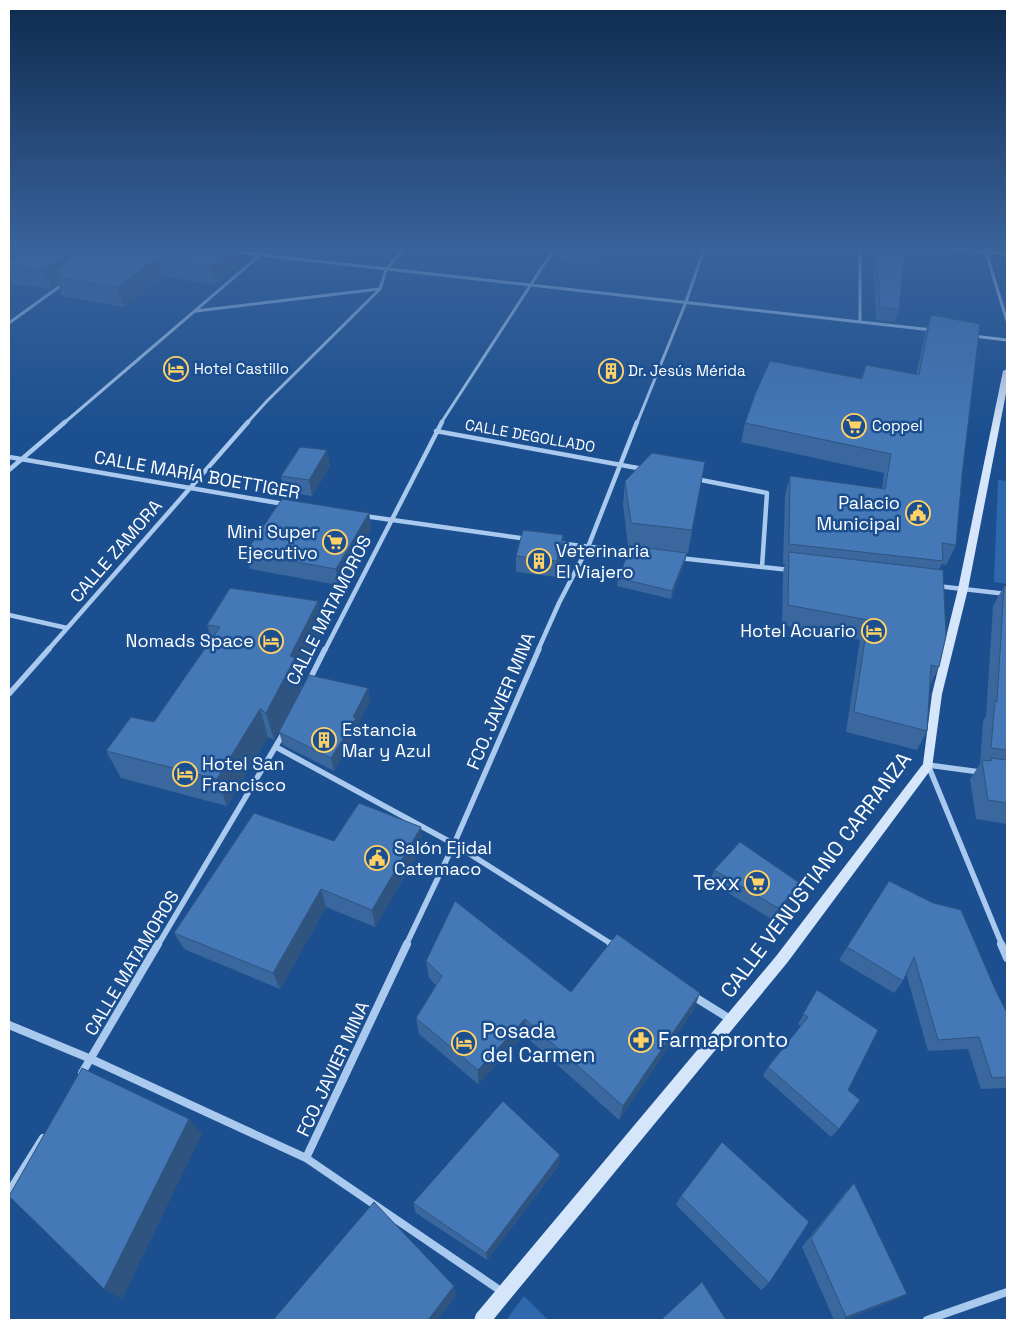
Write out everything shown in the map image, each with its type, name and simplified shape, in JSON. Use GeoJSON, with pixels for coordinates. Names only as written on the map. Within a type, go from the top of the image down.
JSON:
{"type":"FeatureCollection","features":[{"type":"Feature","properties":{"kind":"street"},"geometry":{"type":"LineString","coordinates":[[9,323],[25,311]]}},
{"type":"Feature","properties":{"kind":"street"},"geometry":{"type":"LineString","coordinates":[[9,470],[196,311]]}},
{"type":"Feature","properties":{"kind":"street","name":"CALLE ZAMORA"},"geometry":{"type":"LineString","coordinates":[[9,694],[267,401],[358,311]]}},
{"type":"Feature","properties":{"kind":"street","name":"CALLE MATAMOROS"},"geometry":{"type":"LineString","coordinates":[[307,686],[436,431],[515,311]]}},
{"type":"Feature","properties":{"kind":"street","name":"FCO. JAVIER MINA"},"geometry":{"type":"LineString","coordinates":[[306,1158],[454,844],[558,603],[588,547],[682,311]]}},
{"type":"Feature","properties":{"kind":"street"},"geometry":{"type":"LineString","coordinates":[[769,311],[938,331]]}},
{"type":"Feature","properties":{"kind":"street"},"geometry":{"type":"LineString","coordinates":[[860,311],[860,321]]}},
{"type":"Feature","properties":{"kind":"street"},"geometry":{"type":"LineString","coordinates":[[968,335],[1007,340]]}},
{"type":"Feature","properties":{"kind":"street","name":"CALLE VENUSTIANO CARRANZA"},"geometry":{"type":"LineString","coordinates":[[482,1320],[782,959],[928,765],[937,694],[963,589],[1007,371]]}},
{"type":"Feature","properties":{"kind":"street","name":"CALLE DEGOLLADO"},"geometry":{"type":"LineString","coordinates":[[436,431],[647,470]]}},
{"type":"Feature","properties":{"kind":"street","name":"CALLE MARÍA BOETTIGER"},"geometry":{"type":"LineString","coordinates":[[9,456],[294,505]]}},
{"type":"Feature","properties":{"kind":"street"},"geometry":{"type":"LineString","coordinates":[[694,478],[767,493],[762,567]]}},
{"type":"Feature","properties":{"kind":"street"},"geometry":{"type":"LineString","coordinates":[[361,516],[532,539]]}},
{"type":"Feature","properties":{"kind":"street"},"geometry":{"type":"LineString","coordinates":[[550,542],[637,553]]}},
{"type":"Feature","properties":{"kind":"street"},"geometry":{"type":"LineString","coordinates":[[675,557],[800,571]]}},
{"type":"Feature","properties":{"kind":"street"},"geometry":{"type":"LineString","coordinates":[[934,586],[1007,594]]}},
{"type":"Feature","properties":{"kind":"street"},"geometry":{"type":"LineString","coordinates":[[9,615],[67,628]]}},
{"type":"Feature","properties":{"kind":"street","name":"CALLE MATAMOROS"},"geometry":{"type":"LineString","coordinates":[[81,1075],[285,730]]}},
{"type":"Feature","properties":{"kind":"street"},"geometry":{"type":"LineString","coordinates":[[276,747],[454,844],[622,951]]}},
{"type":"Feature","properties":{"kind":"street"},"geometry":{"type":"LineString","coordinates":[[988,773],[928,765],[1007,958]]}},
{"type":"Feature","properties":{"kind":"street"},"geometry":{"type":"LineString","coordinates":[[690,994],[732,1020]]}},
{"type":"Feature","properties":{"kind":"street"},"geometry":{"type":"LineString","coordinates":[[9,1025],[91,1058],[306,1158],[504,1293]]}},
{"type":"Feature","properties":{"kind":"street"},"geometry":{"type":"LineString","coordinates":[[9,1192],[45,1134]]}},
{"type":"Feature","properties":{"kind":"street"},"geometry":{"type":"LineString","coordinates":[[928,1320],[1007,1292]]}},
{"type":"Feature","properties":{"kind":"shaded area"},"geometry":{"type":"Polygon","coordinates":[[[998,480],[1007,481],[1007,584],[994,582],[998,480]]]}},
{"type":"Feature","properties":{"kind":"shaded area"},"geometry":{"type":"Polygon","coordinates":[[[524,1296],[548,1320],[506,1320],[524,1296]]]}},
{"type":"Feature","properties":{"kind":"building"},"geometry":{"type":"Polygon","coordinates":[[[931,315],[980,324],[962,475],[956,545],[942,543],[943,561],[789,544],[790,476],[885,489],[891,454],[745,423],[770,361],[862,379],[866,365],[919,375],[931,315]]]}},
{"type":"Feature","properties":{"kind":"building"},"geometry":{"type":"Polygon","coordinates":[[[300,447],[327,450],[309,480],[281,476],[300,447]]]}},
{"type":"Feature","properties":{"kind":"building"},"geometry":{"type":"Polygon","coordinates":[[[652,453],[705,462],[692,530],[631,523],[625,481],[652,453]]]}},
{"type":"Feature","properties":{"kind":"building"},"geometry":{"type":"Polygon","coordinates":[[[282,499],[369,513],[336,569],[245,553],[282,499]]]}},
{"type":"Feature","properties":{"kind":"building"},"geometry":{"type":"Polygon","coordinates":[[[523,530],[563,535],[557,561],[516,556],[523,530]]]}},
{"type":"Feature","properties":{"kind":"building"},"geometry":{"type":"Polygon","coordinates":[[[631,546],[687,553],[672,591],[618,578],[631,546]]]}},
{"type":"Feature","properties":{"kind":"building"},"geometry":{"type":"Polygon","coordinates":[[[789,552],[943,570],[946,636],[939,667],[931,665],[927,731],[854,712],[868,620],[788,605],[789,552]]]}},
{"type":"Feature","properties":{"kind":"building"},"geometry":{"type":"Polygon","coordinates":[[[1004,586],[1007,586],[1007,750],[991,748],[995,701],[997,702],[1004,586]]]}},
{"type":"Feature","properties":{"kind":"building"},"geometry":{"type":"Polygon","coordinates":[[[230,588],[318,601],[290,656],[295,658],[266,713],[260,709],[217,779],[106,751],[131,717],[154,722],[220,627],[207,625],[230,588]]]}},
{"type":"Feature","properties":{"kind":"building"},"geometry":{"type":"Polygon","coordinates":[[[309,675],[368,688],[353,717],[356,718],[331,758],[279,732],[309,675]]]}},
{"type":"Feature","properties":{"kind":"building"},"geometry":{"type":"Polygon","coordinates":[[[991,758],[1007,760],[1007,803],[988,800],[982,760],[991,761],[991,758]]]}},
{"type":"Feature","properties":{"kind":"building"},"geometry":{"type":"Polygon","coordinates":[[[359,803],[421,827],[372,910],[321,889],[273,973],[174,933],[254,813],[334,841],[359,803]]]}},
{"type":"Feature","properties":{"kind":"building"},"geometry":{"type":"Polygon","coordinates":[[[740,842],[801,884],[778,908],[714,870],[740,842]]]}},
{"type":"Feature","properties":{"kind":"building"},"geometry":{"type":"Polygon","coordinates":[[[889,881],[933,903],[961,910],[1007,1013],[1007,1077],[992,1078],[979,1037],[938,1040],[914,957],[903,981],[847,947],[889,881]]]}},
{"type":"Feature","properties":{"kind":"building"},"geometry":{"type":"Polygon","coordinates":[[[455,901],[571,992],[617,934],[700,993],[623,1106],[525,1019],[478,1070],[416,1018],[442,976],[426,961],[455,901]]]}},
{"type":"Feature","properties":{"kind":"building"},"geometry":{"type":"Polygon","coordinates":[[[817,990],[878,1030],[848,1090],[860,1100],[839,1129],[768,1067],[808,1017],[803,1014],[817,990]]]}},
{"type":"Feature","properties":{"kind":"building"},"geometry":{"type":"Polygon","coordinates":[[[82,1068],[189,1119],[104,1289],[9,1196],[82,1068]]]}},
{"type":"Feature","properties":{"kind":"building"},"geometry":{"type":"Polygon","coordinates":[[[503,1101],[560,1155],[486,1253],[413,1203],[503,1101]]]}},
{"type":"Feature","properties":{"kind":"building"},"geometry":{"type":"Polygon","coordinates":[[[722,1142],[809,1222],[769,1283],[681,1196],[722,1142]]]}},
{"type":"Feature","properties":{"kind":"building"},"geometry":{"type":"Polygon","coordinates":[[[854,1183],[907,1294],[846,1317],[811,1238],[854,1183]]]}},
{"type":"Feature","properties":{"kind":"building"},"geometry":{"type":"Polygon","coordinates":[[[374,1202],[454,1286],[428,1320],[273,1320],[374,1202]]]}},
{"type":"Feature","properties":{"kind":"building"},"geometry":{"type":"Polygon","coordinates":[[[702,1282],[726,1320],[661,1320],[702,1282]]]}},
{"type":"Feature","properties":{"kind":"place","name":"Hotel Castillo"},"geometry":{"type":"Point","coordinates":[176,369]}},
{"type":"Feature","properties":{"kind":"place","name":"Dr. Jesús Mérida"},"geometry":{"type":"Point","coordinates":[611,371]}},
{"type":"Feature","properties":{"kind":"place","name":"Coppel"},"geometry":{"type":"Point","coordinates":[854,426]}},
{"type":"Feature","properties":{"kind":"place","name":"Palacio Municipal"},"geometry":{"type":"Point","coordinates":[918,513]}},
{"type":"Feature","properties":{"kind":"place","name":"Mini Super Ejecutivo"},"geometry":{"type":"Point","coordinates":[335,542]}},
{"type":"Feature","properties":{"kind":"place","name":"Veterinaria El Viajero"},"geometry":{"type":"Point","coordinates":[539,561]}},
{"type":"Feature","properties":{"kind":"place","name":"Hotel Acuario"},"geometry":{"type":"Point","coordinates":[874,631]}},
{"type":"Feature","properties":{"kind":"place","name":"Nomads Space"},"geometry":{"type":"Point","coordinates":[271,641]}},
{"type":"Feature","properties":{"kind":"place","name":"Estancia Mar y Azul"},"geometry":{"type":"Point","coordinates":[324,740]}},
{"type":"Feature","properties":{"kind":"place","name":"Hotel San Francisco"},"geometry":{"type":"Point","coordinates":[185,774]}},
{"type":"Feature","properties":{"kind":"place","name":"Salón Ejidal Catemaco"},"geometry":{"type":"Point","coordinates":[377,858]}},
{"type":"Feature","properties":{"kind":"place","name":"Texx"},"geometry":{"type":"Point","coordinates":[757,883]}},
{"type":"Feature","properties":{"kind":"place","name":"Farmapronto"},"geometry":{"type":"Point","coordinates":[641,1040]}},
{"type":"Feature","properties":{"kind":"place","name":"Posada del Carmen"},"geometry":{"type":"Point","coordinates":[464,1043]}}]}
